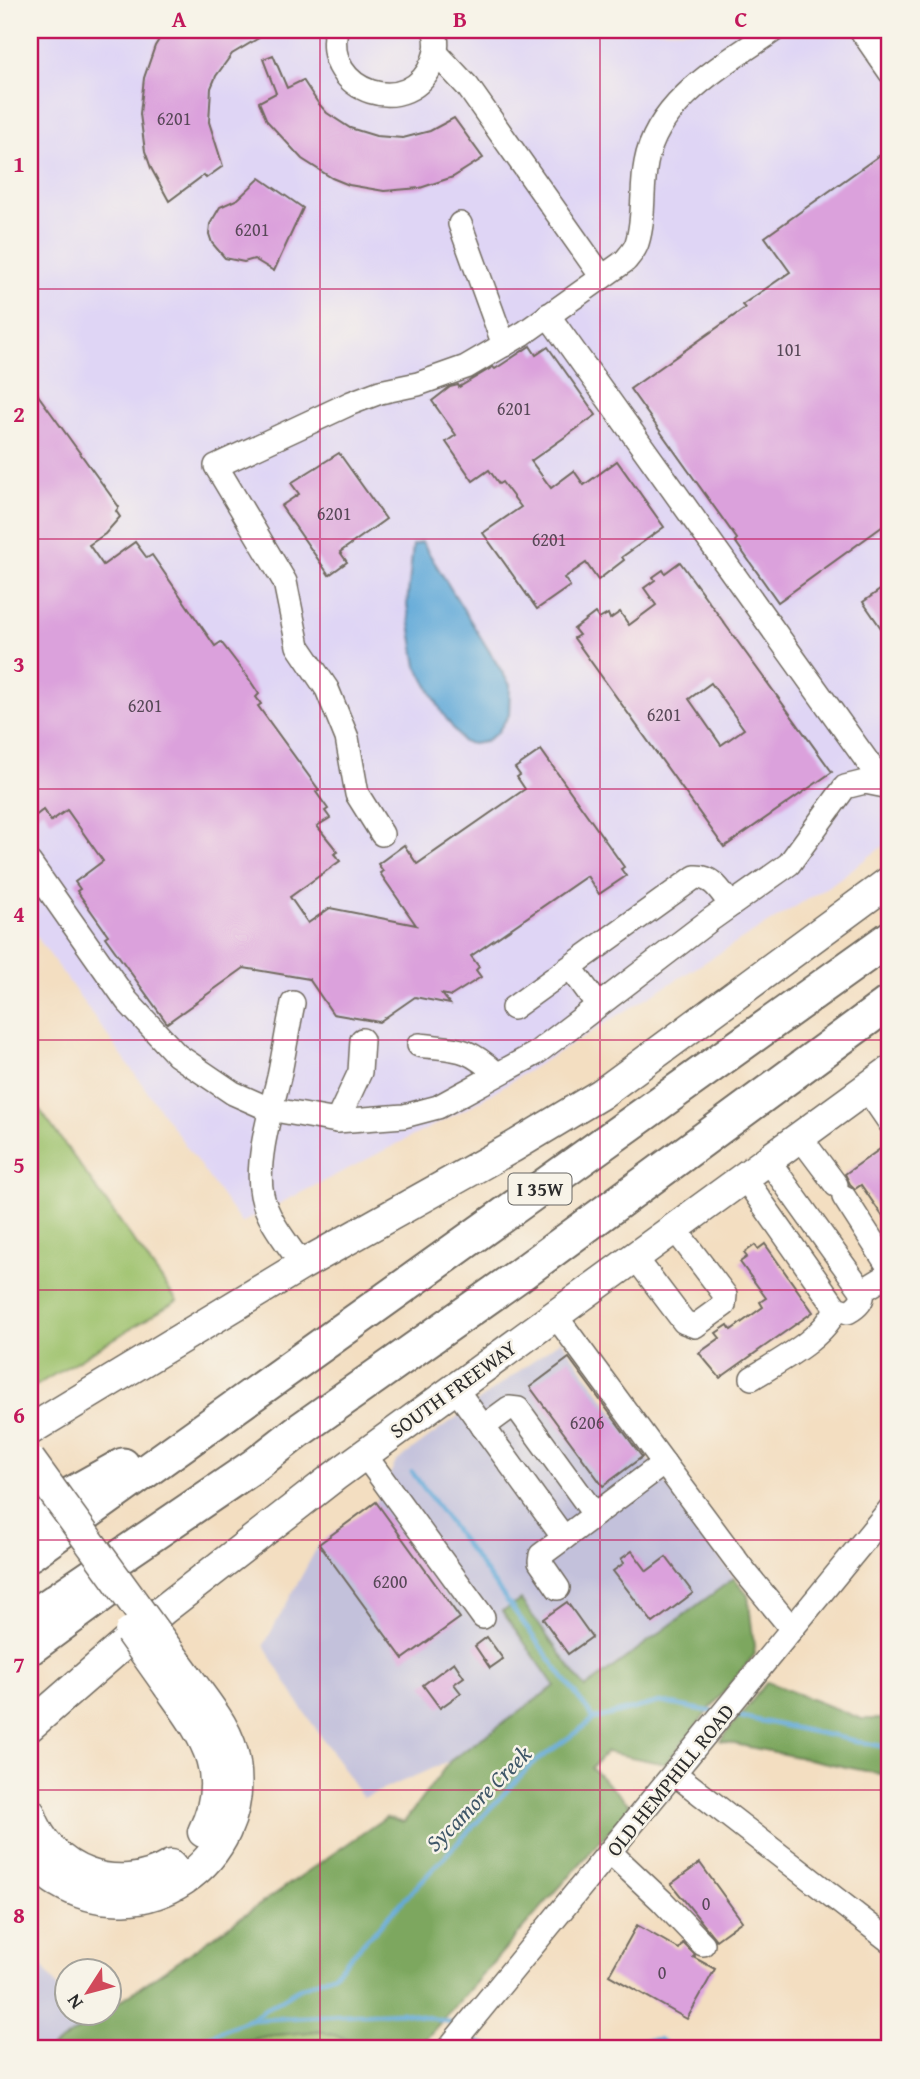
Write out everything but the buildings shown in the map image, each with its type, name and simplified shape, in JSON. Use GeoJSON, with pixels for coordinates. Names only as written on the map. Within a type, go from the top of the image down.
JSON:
{"type":"FeatureCollection","features":[{"type":"Feature","properties":{"kind":"highway","name":"I 35W"},"geometry":{"type":"LineString","coordinates":[[30,1554],[890,938]]}},
{"type":"Feature","properties":{"kind":"highway","name":"I 35W"},"geometry":{"type":"LineString","coordinates":[[30,1618],[255,1465],[297,1432],[518,1276],[890,1002]]}},
{"type":"Feature","properties":{"kind":"highway"},"geometry":{"type":"LineString","coordinates":[[30,1517],[150,1450],[190,1439]]}},
{"type":"Feature","properties":{"kind":"highway"},"geometry":{"type":"LineString","coordinates":[[30,1647],[240,1495],[255,1465]]}},
{"type":"Feature","properties":{"kind":"main road"},"geometry":{"type":"LineString","coordinates":[[30,1430],[302,1265],[513,1147],[601,1094],[890,881]]}},
{"type":"Feature","properties":{"kind":"main road","name":"SOUTH FREEWAY"},"geometry":{"type":"LineString","coordinates":[[30,1726],[163,1610],[364,1454],[890,1071]]}},
{"type":"Feature","properties":{"kind":"main road"},"geometry":{"type":"LineString","coordinates":[[30,1460],[178,1681],[204,1737],[215,1769],[215,1793],[211,1813],[201,1837],[186,1854],[164,1869],[145,1876],[124,1880],[98,1877],[75,1868],[51,1851],[30,1813]]}},
{"type":"Feature","properties":{"kind":"main road"},"geometry":{"type":"LineString","coordinates":[[30,1492],[178,1681],[226,1734],[235,1763],[236,1793],[230,1822],[207,1860],[184,1880],[160,1893],[123,1900],[99,1898],[67,1887],[49,1877],[30,1857]]}},
{"type":"Feature","properties":{"kind":"main road"},"geometry":{"type":"LineString","coordinates":[[30,1752],[59,1699]]}},
{"type":"Feature","properties":{"kind":"street"},"geometry":{"type":"LineString","coordinates":[[336,30],[336,57],[343,72],[355,85],[370,93],[388,95],[405,91],[425,76],[436,53],[434,30]]}},
{"type":"Feature","properties":{"kind":"street"},"geometry":{"type":"LineString","coordinates":[[860,30],[890,72]]}},
{"type":"Feature","properties":{"kind":"street"},"geometry":{"type":"LineString","coordinates":[[382,834],[357,794],[347,738],[327,689],[298,646],[285,582],[216,466],[380,392],[418,384],[466,366],[504,345],[625,261],[637,245],[646,160],[656,135],[669,114],[695,86],[760,34]]}},
{"type":"Feature","properties":{"kind":"street"},"geometry":{"type":"LineString","coordinates":[[436,53],[468,87],[602,277]]}},
{"type":"Feature","properties":{"kind":"street"},"geometry":{"type":"LineString","coordinates":[[460,224],[504,345]]}},
{"type":"Feature","properties":{"kind":"street"},"geometry":{"type":"LineString","coordinates":[[548,315],[888,784]]}},
{"type":"Feature","properties":{"kind":"street"},"geometry":{"type":"LineString","coordinates":[[30,863],[127,1001],[177,1055],[233,1093],[269,1109],[337,1121],[404,1116],[438,1107],[534,1054],[789,864],[845,787],[864,782],[888,784]]}},
{"type":"Feature","properties":{"kind":"street"},"geometry":{"type":"LineString","coordinates":[[513,1008],[695,877],[704,876],[713,883],[731,905]]}},
{"type":"Feature","properties":{"kind":"street"},"geometry":{"type":"LineString","coordinates":[[571,968],[598,1005]]}},
{"type":"Feature","properties":{"kind":"street"},"geometry":{"type":"LineString","coordinates":[[293,1003],[279,1077],[269,1109],[262,1158],[262,1194],[269,1214],[302,1265]]}},
{"type":"Feature","properties":{"kind":"street"},"geometry":{"type":"LineString","coordinates":[[337,1121],[359,1072],[362,1040]]}},
{"type":"Feature","properties":{"kind":"street"},"geometry":{"type":"LineString","coordinates":[[419,1045],[464,1050],[477,1056],[497,1074]]}},
{"type":"Feature","properties":{"kind":"street"},"geometry":{"type":"LineString","coordinates":[[866,1088],[890,1123]]}},
{"type":"Feature","properties":{"kind":"street"},"geometry":{"type":"LineString","coordinates":[[800,1137],[840,1191],[890,1267],[886,1277],[862,1291]]}},
{"type":"Feature","properties":{"kind":"street"},"geometry":{"type":"LineString","coordinates":[[756,1168],[862,1291],[863,1296],[858,1306],[848,1312],[836,1308],[756,1168]]}},
{"type":"Feature","properties":{"kind":"street"},"geometry":{"type":"LineString","coordinates":[[635,1256],[684,1322],[695,1326],[724,1305],[725,1295],[674,1228]]}},
{"type":"Feature","properties":{"kind":"street"},"geometry":{"type":"LineString","coordinates":[[752,1378],[807,1342],[832,1320],[836,1308]]}},
{"type":"Feature","properties":{"kind":"street"},"geometry":{"type":"LineString","coordinates":[[555,1315],[742,1568],[792,1629]]}},
{"type":"Feature","properties":{"kind":"street"},"geometry":{"type":"LineString","coordinates":[[455,1388],[564,1538]]}},
{"type":"Feature","properties":{"kind":"street"},"geometry":{"type":"LineString","coordinates":[[483,1427],[509,1408],[518,1409],[595,1515]]}},
{"type":"Feature","properties":{"kind":"street"},"geometry":{"type":"LineString","coordinates":[[364,1454],[483,1618]]}},
{"type":"Feature","properties":{"kind":"street"},"geometry":{"type":"LineString","coordinates":[[558,1588],[540,1562],[541,1555],[664,1464]]}},
{"type":"Feature","properties":{"kind":"street","name":"OLD HEMPHILL ROAD"},"geometry":{"type":"LineString","coordinates":[[450,2047],[792,1629],[888,1516]]}},
{"type":"Feature","properties":{"kind":"street"},"geometry":{"type":"LineString","coordinates":[[675,1774],[890,1941]]}},
{"type":"Feature","properties":{"kind":"street"},"geometry":{"type":"LineString","coordinates":[[611,1853],[703,1944]]}},
{"type":"Feature","properties":{"kind":"shaded area"},"geometry":{"type":"Polygon","coordinates":[[[30,30],[890,30],[890,841],[832,884],[466,1109],[241,1223],[30,927],[30,30]]]}},
{"type":"Feature","properties":{"kind":"shaded area"},"geometry":{"type":"Polygon","coordinates":[[[561,1340],[734,1578],[585,1689],[522,1600],[503,1611],[556,1685],[450,1761],[363,1798],[301,1707],[264,1645],[319,1544],[376,1502],[396,1462],[561,1340]]]}},
{"type":"Feature","properties":{"kind":"shaded area"},"geometry":{"type":"Polygon","coordinates":[[[30,1946],[52,1980],[52,2026],[84,2027],[50,2049],[30,2049],[30,1946]]]}},
{"type":"Feature","properties":{"kind":"green space"},"geometry":{"type":"Polygon","coordinates":[[[30,1096],[177,1301],[30,1389],[30,1096]]]}},
{"type":"Feature","properties":{"kind":"green space"},"geometry":{"type":"Polygon","coordinates":[[[734,1578],[748,1595],[755,1654],[665,1764],[606,1752],[591,1768],[631,1806],[417,2049],[374,2049],[367,2044],[319,2031],[266,2036],[212,2049],[50,2049],[84,2026],[122,2026],[122,2000],[386,1817],[404,1822],[450,1761],[555,1686],[502,1611],[521,1600],[585,1688],[734,1578]]]}},
{"type":"Feature","properties":{"kind":"green space"},"geometry":{"type":"Polygon","coordinates":[[[767,1682],[862,1719],[890,1719],[890,1776],[720,1741],[767,1682]]]}},
{"type":"Feature","properties":{"kind":"green space"},"geometry":{"type":"Polygon","coordinates":[[[319,2031],[367,2044],[374,2049],[212,2049],[266,2036],[319,2031]]]}},
{"type":"Feature","properties":{"kind":"water"},"geometry":{"type":"Polygon","coordinates":[[[422,542],[510,685],[509,715],[497,733],[484,742],[463,742],[443,714],[417,666],[407,605],[413,545],[422,542]]]}},
{"type":"Feature","properties":{"kind":"waterway"},"geometry":{"type":"LineString","coordinates":[[412,1472],[594,1719]]}},
{"type":"Feature","properties":{"kind":"waterway","name":"Sycamore Creek"},"geometry":{"type":"LineString","coordinates":[[178,2049],[248,2020],[298,1989],[334,1974],[530,1766],[594,1719],[660,1702],[713,1712]]}},
{"type":"Feature","properties":{"kind":"waterway","name":"Sycamore Creek"},"geometry":{"type":"LineString","coordinates":[[732,1715],[890,1748]]}},
{"type":"Feature","properties":{"kind":"waterway"},"geometry":{"type":"LineString","coordinates":[[249,2020],[401,2012],[450,2022],[457,2028]]}},
{"type":"Feature","properties":{"kind":"waterway"},"geometry":{"type":"LineString","coordinates":[[467,2035],[477,2042],[500,2049]]}},
{"type":"Feature","properties":{"kind":"waterway"},"geometry":{"type":"LineString","coordinates":[[564,2049],[659,2039],[674,2049]]}}]}
